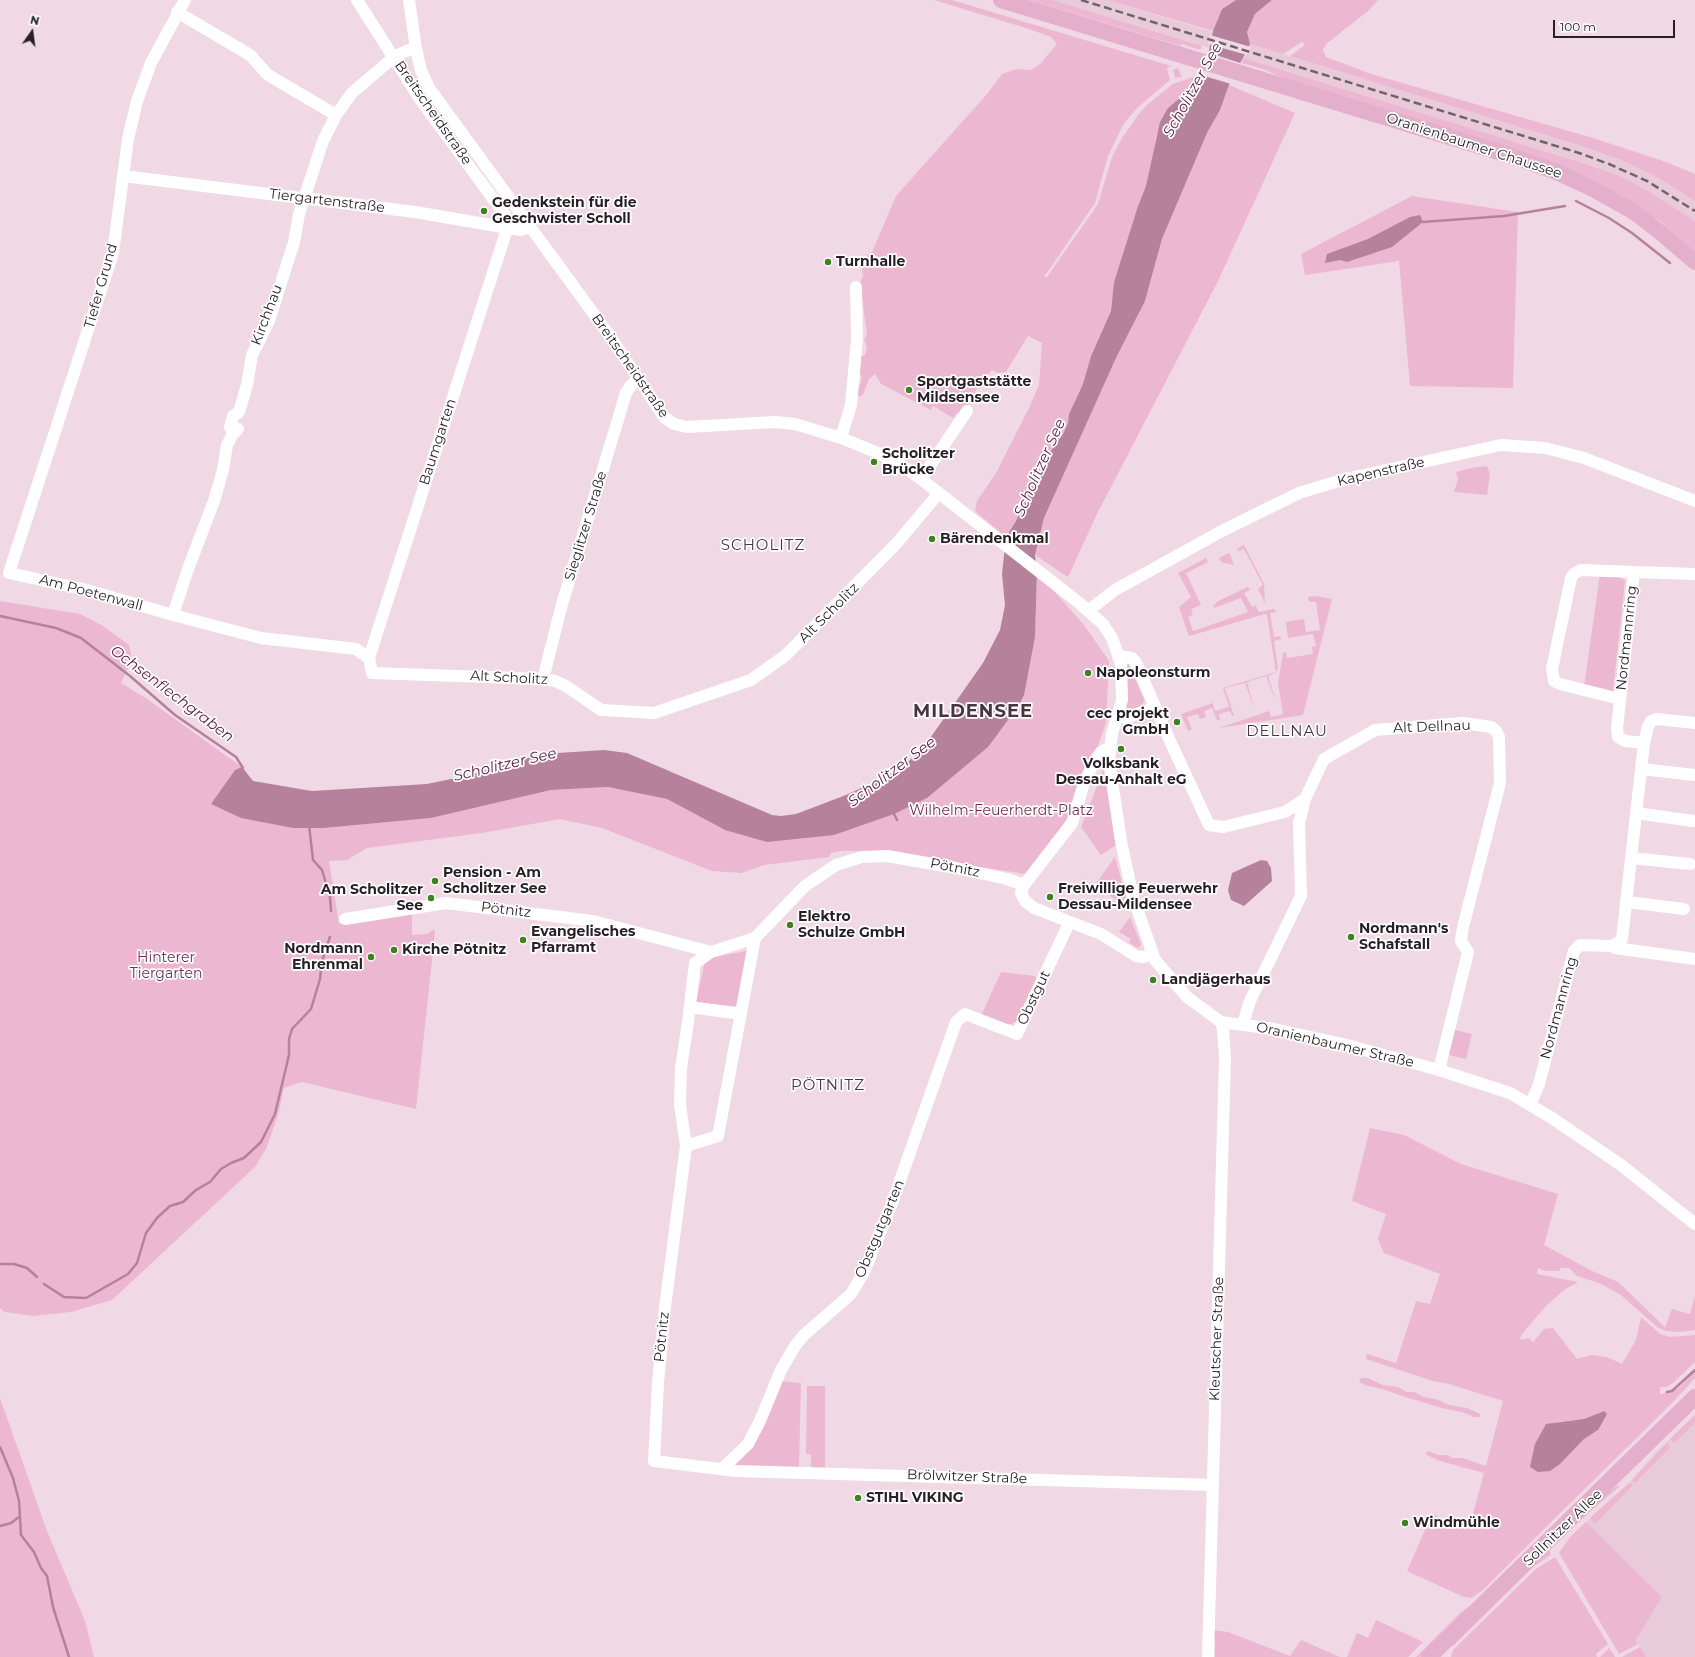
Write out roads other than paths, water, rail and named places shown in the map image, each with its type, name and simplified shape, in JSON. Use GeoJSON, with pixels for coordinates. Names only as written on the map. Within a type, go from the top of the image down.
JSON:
{"type":"FeatureCollection","features":[{"type":"Feature","properties":{"kind":"main road","name":"Oranienbaumer Chaussee"},"geometry":{"type":"LineString","coordinates":[[1001,0],[1512,156],[1591,188],[1634,212],[1695,262]]}},
{"type":"Feature","properties":{"kind":"main road","name":"Sollnitzer Allee"},"geometry":{"type":"LineString","coordinates":[[1429,1657],[1695,1397]]}},
{"type":"Feature","properties":{"kind":"street","name":"Tiefer Grund"},"geometry":{"type":"LineString","coordinates":[[9,573],[113,253],[128,138],[136,101],[151,62],[177,12],[185,0]]}},
{"type":"Feature","properties":{"kind":"street","name":"Breitscheidstraße"},"geometry":{"type":"LineString","coordinates":[[357,0],[420,99],[505,215],[508,226]]}},
{"type":"Feature","properties":{"kind":"street","name":"Breitscheidstraße"},"geometry":{"type":"LineString","coordinates":[[409,0],[416,49],[421,70],[436,99],[639,379],[660,412],[669,421],[680,426],[693,428],[785,422],[841,438],[898,464],[921,479],[1088,610]]}},
{"type":"Feature","properties":{"kind":"street"},"geometry":{"type":"LineString","coordinates":[[177,12],[250,55],[268,76],[336,115]]}},
{"type":"Feature","properties":{"kind":"street","name":"Kirchhau"},"geometry":{"type":"LineString","coordinates":[[173,615],[188,569],[214,501],[223,470],[226,449],[233,434],[238,430],[241,418],[239,412],[245,392],[252,355],[268,321],[294,242],[305,198],[323,141],[336,115],[352,93],[394,57],[406,50],[416,49]]}},
{"type":"Feature","properties":{"kind":"street","name":"Tiergartenstraße"},"geometry":{"type":"LineString","coordinates":[[123,176],[305,198],[508,226],[520,230],[530,227]]}},
{"type":"Feature","properties":{"kind":"street","name":"Baumgarten"},"geometry":{"type":"LineString","coordinates":[[369,658],[508,226]]}},
{"type":"Feature","properties":{"kind":"street"},"geometry":{"type":"LineString","coordinates":[[841,438],[850,405],[857,339],[856,287]]}},
{"type":"Feature","properties":{"kind":"street","name":"Sieglitzer Straße"},"geometry":{"type":"LineString","coordinates":[[543,679],[562,604],[626,392],[631,385],[639,379]]}},
{"type":"Feature","properties":{"kind":"street"},"geometry":{"type":"LineString","coordinates":[[921,479],[967,411]]}},
{"type":"Feature","properties":{"kind":"street","name":"Kapenstraße"},"geometry":{"type":"LineString","coordinates":[[1088,610],[1115,590],[1222,531],[1299,493],[1345,480],[1501,445],[1545,448],[1584,458],[1695,501]]}},
{"type":"Feature","properties":{"kind":"street","name":"Alt Scholitz"},"geometry":{"type":"LineString","coordinates":[[173,615],[261,638],[356,649],[369,658],[372,672],[543,679],[555,681],[566,686],[601,710],[654,713],[751,680],[786,655],[819,624],[896,544],[939,494]]}},
{"type":"Feature","properties":{"kind":"street"},"geometry":{"type":"LineString","coordinates":[[1620,699],[1560,684],[1554,681],[1552,669],[1571,578],[1575,573],[1581,570],[1634,572]]}},
{"type":"Feature","properties":{"kind":"street","name":"Nordmannring"},"geometry":{"type":"LineString","coordinates":[[1644,743],[1626,741],[1618,737],[1617,728],[1634,572],[1695,574]]}},
{"type":"Feature","properties":{"kind":"street","name":"Am Poetenwall"},"geometry":{"type":"LineString","coordinates":[[9,573],[87,590],[173,615]]}},
{"type":"Feature","properties":{"kind":"street"},"geometry":{"type":"LineString","coordinates":[[1088,610],[1103,624],[1109,633],[1119,656],[1122,686],[1118,718],[1110,747],[1111,781],[1121,841],[1133,897],[1153,955],[1159,964],[1187,997],[1221,1022]]}},
{"type":"Feature","properties":{"kind":"street"},"geometry":{"type":"LineString","coordinates":[[1119,656],[1132,658],[1136,663],[1209,825],[1223,827],[1285,812],[1305,799]]}},
{"type":"Feature","properties":{"kind":"street"},"geometry":{"type":"LineString","coordinates":[[1118,718],[1127,717],[1155,708]]}},
{"type":"Feature","properties":{"kind":"street"},"geometry":{"type":"LineString","coordinates":[[1611,946],[1622,939],[1644,743],[1651,721],[1658,719],[1695,723]]}},
{"type":"Feature","properties":{"kind":"street","name":"Alt Dellnau"},"geometry":{"type":"LineString","coordinates":[[1305,799],[1324,759],[1375,730],[1463,723],[1491,727],[1496,730],[1499,737],[1500,783],[1463,927],[1461,941],[1468,952],[1439,1070]]}},
{"type":"Feature","properties":{"kind":"street"},"geometry":{"type":"LineString","coordinates":[[1110,747],[1101,752],[1094,762],[1084,783],[1072,823],[1024,885],[1021,893],[1025,901],[1034,908],[1069,923],[1101,934],[1136,956],[1142,958],[1153,955]]}},
{"type":"Feature","properties":{"kind":"street"},"geometry":{"type":"LineString","coordinates":[[1641,769],[1695,775]]}},
{"type":"Feature","properties":{"kind":"street"},"geometry":{"type":"LineString","coordinates":[[1244,1024],[1250,1001],[1301,896],[1299,823],[1305,799]]}},
{"type":"Feature","properties":{"kind":"street"},"geometry":{"type":"LineString","coordinates":[[1285,812],[1299,823]]}},
{"type":"Feature","properties":{"kind":"street"},"geometry":{"type":"LineString","coordinates":[[1636,813],[1693,821]]}},
{"type":"Feature","properties":{"kind":"street","name":"Pötnitz"},"geometry":{"type":"LineString","coordinates":[[722,1469],[654,1461],[658,1383],[665,1307],[686,1146],[680,1105],[681,1068],[695,963],[711,952],[755,938],[805,886],[836,865],[862,857],[887,856],[956,868],[1007,879],[1024,885]]}},
{"type":"Feature","properties":{"kind":"street"},"geometry":{"type":"LineString","coordinates":[[1632,858],[1690,864]]}},
{"type":"Feature","properties":{"kind":"street"},"geometry":{"type":"LineString","coordinates":[[1627,902],[1684,909]]}},
{"type":"Feature","properties":{"kind":"street","name":"Pötnitz"},"geometry":{"type":"LineString","coordinates":[[345,919],[446,903],[593,921],[711,952]]}},
{"type":"Feature","properties":{"kind":"street","name":"Obstgut"},"geometry":{"type":"LineString","coordinates":[[956,1022],[964,1014],[1017,1034],[1069,923]]}},
{"type":"Feature","properties":{"kind":"street"},"geometry":{"type":"LineString","coordinates":[[686,1146],[718,1136],[755,938]]}},
{"type":"Feature","properties":{"kind":"street","name":"Nordmannring"},"geometry":{"type":"LineString","coordinates":[[1530,1105],[1539,1084],[1574,951],[1580,945],[1611,946],[1622,950],[1695,958]]}},
{"type":"Feature","properties":{"kind":"street"},"geometry":{"type":"LineString","coordinates":[[690,1007],[742,1014]]}},
{"type":"Feature","properties":{"kind":"street","name":"Obstgutgarten"},"geometry":{"type":"LineString","coordinates":[[722,1469],[748,1444],[760,1421],[781,1370],[795,1346],[804,1335],[851,1294],[864,1272],[891,1206],[956,1022]]}},
{"type":"Feature","properties":{"kind":"street","name":"Oranienbaumer Straße"},"geometry":{"type":"LineString","coordinates":[[1221,1022],[1244,1024],[1300,1034],[1439,1070],[1490,1085],[1510,1093],[1621,1166],[1695,1224]]}},
{"type":"Feature","properties":{"kind":"street","name":"Kleutscher Straße"},"geometry":{"type":"LineString","coordinates":[[1208,1657],[1225,1057],[1221,1022]]}},
{"type":"Feature","properties":{"kind":"street","name":"Brölwitzer Straße"},"geometry":{"type":"LineString","coordinates":[[722,1469],[1213,1485]]}},
{"type":"Feature","properties":{"kind":"water","name":"Scholitzer See"},"geometry":{"type":"Polygon","coordinates":[[[1236,0],[1272,0],[1255,14],[1247,32],[1250,44],[1229,85],[1220,110],[1207,133],[1162,239],[1145,301],[1116,358],[1044,518],[1035,555],[1037,572],[1035,637],[1024,695],[1019,705],[988,747],[927,798],[894,814],[834,835],[767,842],[725,830],[667,799],[608,787],[551,790],[431,818],[324,828],[293,828],[241,818],[211,804],[235,770],[242,767],[253,781],[312,791],[427,784],[466,776],[542,754],[604,750],[627,753],[772,815],[781,816],[796,814],[846,795],[888,776],[910,760],[921,751],[983,663],[1000,630],[1005,605],[1002,574],[1006,537],[1016,521],[1048,455],[1063,434],[1068,423],[1069,414],[1083,384],[1091,356],[1111,311],[1114,282],[1138,206],[1146,186],[1160,122],[1168,108],[1203,79],[1213,31],[1222,9],[1236,0]]]}},
{"type":"Feature","properties":{"kind":"water"},"geometry":{"type":"Polygon","coordinates":[[[1420,215],[1423,222],[1392,247],[1347,262],[1340,260],[1325,263],[1327,254],[1368,239],[1410,217],[1420,215]]]}},
{"type":"Feature","properties":{"kind":"water"},"geometry":{"type":"Polygon","coordinates":[[[1261,860],[1267,861],[1271,868],[1272,881],[1244,906],[1231,900],[1228,890],[1232,873],[1261,860]]]}},
{"type":"Feature","properties":{"kind":"water"},"geometry":{"type":"Polygon","coordinates":[[[1604,1411],[1607,1414],[1598,1430],[1584,1439],[1560,1464],[1550,1471],[1538,1472],[1530,1467],[1535,1444],[1546,1424],[1584,1419],[1604,1411]]]}},
{"type":"Feature","properties":{"kind":"waterway"},"geometry":{"type":"LineString","coordinates":[[1576,201],[1609,218],[1632,233],[1670,263]]}},
{"type":"Feature","properties":{"kind":"waterway"},"geometry":{"type":"LineString","coordinates":[[1423,222],[1504,216],[1565,206]]}},
{"type":"Feature","properties":{"kind":"waterway","name":"Ochsenflechgraben"},"geometry":{"type":"LineString","coordinates":[[0,616],[56,628],[81,638],[130,676],[175,715],[236,757],[243,768]]}},
{"type":"Feature","properties":{"kind":"waterway"},"geometry":{"type":"LineString","coordinates":[[894,814],[897,820]]}},
{"type":"Feature","properties":{"kind":"waterway"},"geometry":{"type":"LineString","coordinates":[[309,825],[313,860],[322,870],[330,897],[331,911]]}},
{"type":"Feature","properties":{"kind":"waterway"},"geometry":{"type":"LineString","coordinates":[[44,1284],[64,1297],[86,1298],[128,1274],[137,1263],[146,1233],[157,1218],[170,1206],[183,1202],[196,1190],[210,1182],[221,1169],[244,1158],[261,1142],[275,1114],[289,1055],[289,1039],[292,1029],[311,1009],[320,979],[322,961],[330,937]]}},
{"type":"Feature","properties":{"kind":"waterway"},"geometry":{"type":"LineString","coordinates":[[0,1264],[14,1264],[27,1268],[37,1277]]}},
{"type":"Feature","properties":{"kind":"waterway"},"geometry":{"type":"LineString","coordinates":[[1667,1392],[1672,1391],[1695,1370]]}},
{"type":"Feature","properties":{"kind":"waterway"},"geometry":{"type":"LineString","coordinates":[[0,1447],[13,1478],[19,1501],[21,1535],[34,1552],[41,1568],[47,1576],[53,1607],[69,1657]]}},
{"type":"Feature","properties":{"kind":"waterway"},"geometry":{"type":"LineString","coordinates":[[0,1526],[11,1523],[19,1517]]}},
{"type":"Feature","properties":{"kind":"railway"},"geometry":{"type":"LineString","coordinates":[[1081,0],[1579,153],[1609,164],[1647,181],[1695,211]]}},
{"type":"Feature","properties":{"kind":"place","name":"Gedenkstein für die Geschwister Scholl"},"geometry":{"type":"Point","coordinates":[484,211]}},
{"type":"Feature","properties":{"kind":"place","name":"Turnhalle"},"geometry":{"type":"Point","coordinates":[828,262]}},
{"type":"Feature","properties":{"kind":"place","name":"Sportgaststätte Mildsensee"},"geometry":{"type":"Point","coordinates":[909,390]}},
{"type":"Feature","properties":{"kind":"place","name":"Scholitzer Brücke"},"geometry":{"type":"Point","coordinates":[874,462]}},
{"type":"Feature","properties":{"kind":"place","name":"Bärendenkmal"},"geometry":{"type":"Point","coordinates":[932,539]}},
{"type":"Feature","properties":{"kind":"place","name":"Napoleonsturm"},"geometry":{"type":"Point","coordinates":[1088,673]}},
{"type":"Feature","properties":{"kind":"place","name":"cec projekt GmbH"},"geometry":{"type":"Point","coordinates":[1177,722]}},
{"type":"Feature","properties":{"kind":"place","name":"Volksbank Dessau-Anhalt eG"},"geometry":{"type":"Point","coordinates":[1121,749]}},
{"type":"Feature","properties":{"kind":"place","name":"Pension - Am Scholitzer See"},"geometry":{"type":"Point","coordinates":[435,881]}},
{"type":"Feature","properties":{"kind":"place","name":"Freiwillige Feuerwehr Dessau-Mildensee"},"geometry":{"type":"Point","coordinates":[1050,897]}},
{"type":"Feature","properties":{"kind":"place","name":"Am Scholitzer See"},"geometry":{"type":"Point","coordinates":[431,898]}},
{"type":"Feature","properties":{"kind":"place","name":"Elektro Schulze GmbH"},"geometry":{"type":"Point","coordinates":[790,925]}},
{"type":"Feature","properties":{"kind":"place","name":"Nordmann's Schafstall"},"geometry":{"type":"Point","coordinates":[1351,937]}},
{"type":"Feature","properties":{"kind":"place","name":"Evangelisches Pfarramt"},"geometry":{"type":"Point","coordinates":[523,940]}},
{"type":"Feature","properties":{"kind":"place","name":"Kirche Pötnitz"},"geometry":{"type":"Point","coordinates":[394,950]}},
{"type":"Feature","properties":{"kind":"place","name":"Nordmann Ehrenmal"},"geometry":{"type":"Point","coordinates":[371,957]}},
{"type":"Feature","properties":{"kind":"place","name":"Landjägerhaus"},"geometry":{"type":"Point","coordinates":[1153,980]}},
{"type":"Feature","properties":{"kind":"place","name":"STIHL VIKING"},"geometry":{"type":"Point","coordinates":[858,1498]}},
{"type":"Feature","properties":{"kind":"place","name":"Windmühle"},"geometry":{"type":"Point","coordinates":[1405,1523]}},
{"type":"Feature","properties":{"kind":"district","name":"SCHOLITZ"},"geometry":{"type":"Point","coordinates":[763,546]}},
{"type":"Feature","properties":{"kind":"district","name":"MILDENSEE"},"geometry":{"type":"Point","coordinates":[973,712]}},
{"type":"Feature","properties":{"kind":"district","name":"DELLNAU"},"geometry":{"type":"Point","coordinates":[1287,732]}},
{"type":"Feature","properties":{"kind":"district","name":"PÖTNITZ"},"geometry":{"type":"Point","coordinates":[828,1086]}},
{"type":"Feature","properties":{"kind":"park label","name":"Wilhelm-Feuerherdt-Platz"},"geometry":{"type":"Point","coordinates":[1001,811]}},
{"type":"Feature","properties":{"kind":"park label","name":"Hinterer Tiergarten"},"geometry":{"type":"Point","coordinates":[166,966]}}]}
